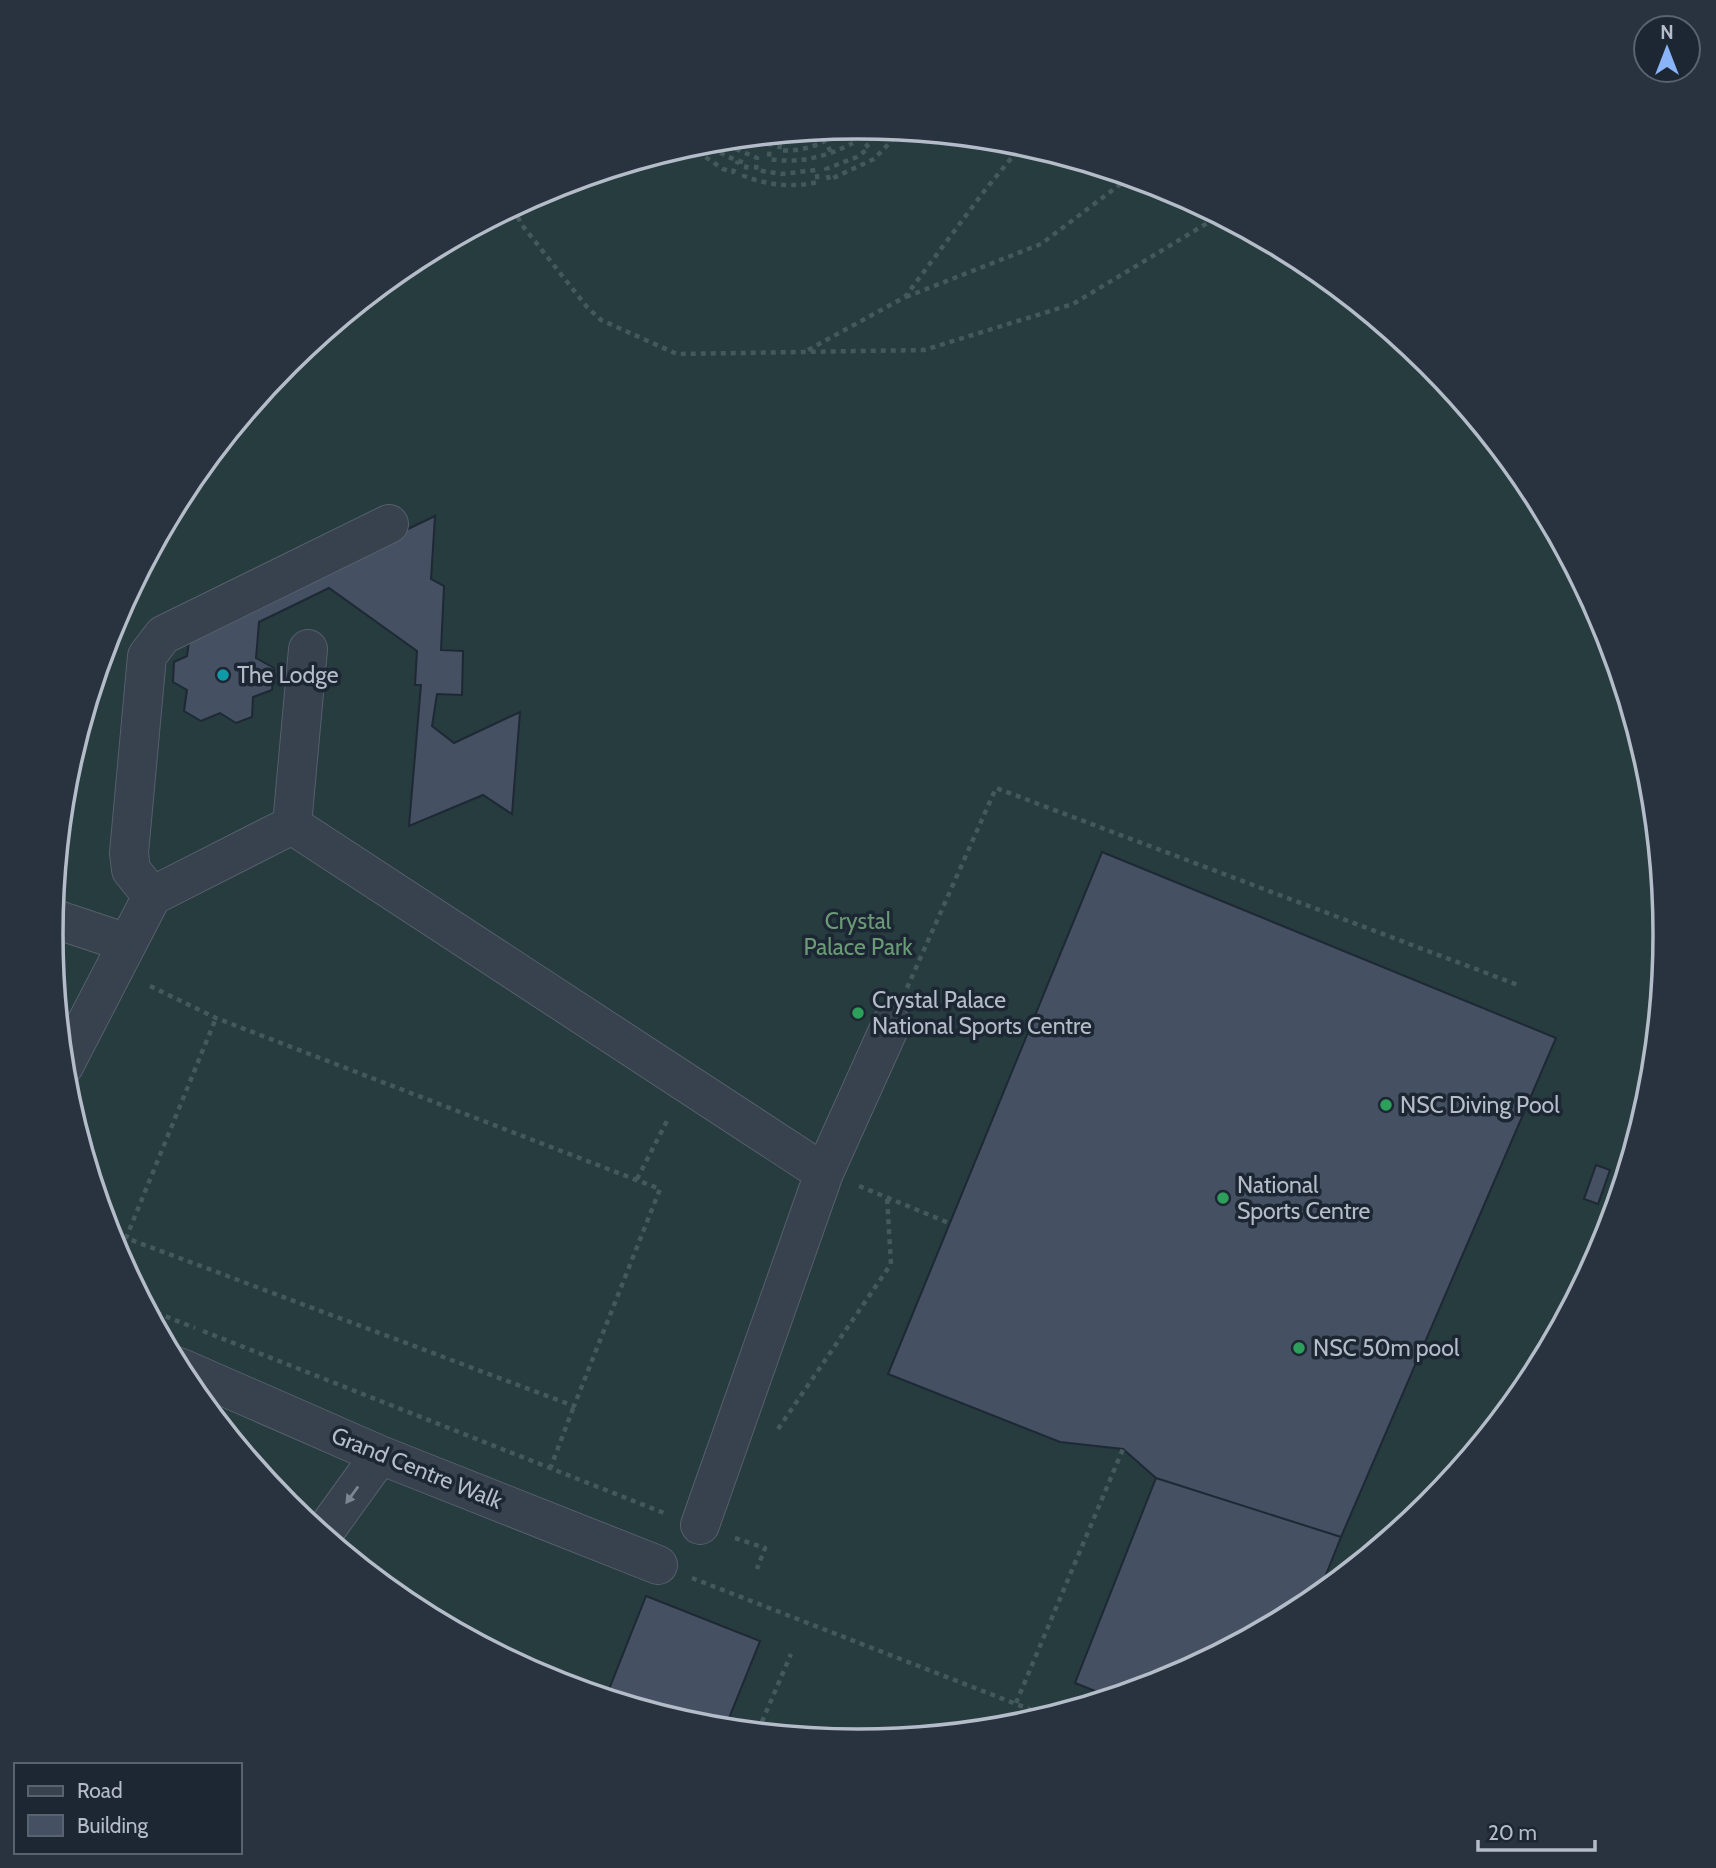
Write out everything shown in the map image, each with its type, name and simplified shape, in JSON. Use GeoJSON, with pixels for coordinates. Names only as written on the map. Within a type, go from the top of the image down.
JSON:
{"type":"FeatureCollection","features":[{"type":"Feature","properties":{"kind":"lane"},"geometry":{"type":"LineString","coordinates":[[152,896],[131,870],[129,853],[147,656],[163,635],[389,524]]}},
{"type":"Feature","properties":{"kind":"lane"},"geometry":{"type":"LineString","coordinates":[[292,825],[307,649]]}},
{"type":"Feature","properties":{"kind":"lane"},"geometry":{"type":"LineString","coordinates":[[72,1051],[152,896],[292,825]]}},
{"type":"Feature","properties":{"kind":"lane"},"geometry":{"type":"LineString","coordinates":[[292,825],[824,1173]]}},
{"type":"Feature","properties":{"kind":"lane"},"geometry":{"type":"LineString","coordinates":[[63,924],[121,956]]}},
{"type":"Feature","properties":{"kind":"lane"},"geometry":{"type":"LineString","coordinates":[[700,1525],[824,1173],[891,1024]]}},
{"type":"Feature","properties":{"kind":"lane","name":"Grand Centre Walk"},"geometry":{"type":"LineString","coordinates":[[196,1375],[380,1455],[658,1565]]}},
{"type":"Feature","properties":{"kind":"lane"},"geometry":{"type":"LineString","coordinates":[[328,1527],[380,1455]]}},
{"type":"Feature","properties":{"kind":"path"},"geometry":{"type":"LineString","coordinates":[[862,139],[869,148],[857,157],[826,169],[829,180],[874,159],[892,140]]}},
{"type":"Feature","properties":{"kind":"path"},"geometry":{"type":"LineString","coordinates":[[780,143],[779,150],[787,151],[813,147],[825,141],[832,153]]}},
{"type":"Feature","properties":{"kind":"path"},"geometry":{"type":"LineString","coordinates":[[770,144],[769,159],[799,161],[832,153],[853,143]]}},
{"type":"Feature","properties":{"kind":"path"},"geometry":{"type":"LineString","coordinates":[[720,151],[747,164],[744,176],[759,182],[792,185],[818,182],[816,170],[782,174],[757,170],[757,158],[736,149]]}},
{"type":"Feature","properties":{"kind":"path"},"geometry":{"type":"LineString","coordinates":[[701,154],[733,173],[738,161]]}},
{"type":"Feature","properties":{"kind":"path"},"geometry":{"type":"LineString","coordinates":[[905,297],[1015,154]]}},
{"type":"Feature","properties":{"kind":"path"},"geometry":{"type":"LineString","coordinates":[[806,351],[905,297],[1041,244],[1121,184]]}},
{"type":"Feature","properties":{"kind":"path"},"geometry":{"type":"LineString","coordinates":[[517,216],[587,307],[601,320],[677,354],[924,350],[1073,304],[1210,221]]}},
{"type":"Feature","properties":{"kind":"path"},"geometry":{"type":"LineString","coordinates":[[891,1024],[996,788],[1518,985]]}},
{"type":"Feature","properties":{"kind":"path"},"geometry":{"type":"LineString","coordinates":[[121,956],[216,1018],[660,1189],[550,1469]]}},
{"type":"Feature","properties":{"kind":"path"},"geometry":{"type":"LineString","coordinates":[[216,1018],[126,1238],[574,1406]]}},
{"type":"Feature","properties":{"kind":"path"},"geometry":{"type":"LineString","coordinates":[[637,1179],[687,1082]]}},
{"type":"Feature","properties":{"kind":"path"},"geometry":{"type":"LineString","coordinates":[[824,1173],[949,1223]]}},
{"type":"Feature","properties":{"kind":"path"},"geometry":{"type":"LineString","coordinates":[[727,1447],[770,1440],[891,1264],[887,1197]]}},
{"type":"Feature","properties":{"kind":"path"},"geometry":{"type":"LineString","coordinates":[[160,1314],[624,1499]]}},
{"type":"Feature","properties":{"kind":"path"},"geometry":{"type":"LineString","coordinates":[[1016,1703],[1123,1449]]}},
{"type":"Feature","properties":{"kind":"path"},"geometry":{"type":"LineString","coordinates":[[658,1565],[1032,1710]]}},
{"type":"Feature","properties":{"kind":"path"},"geometry":{"type":"LineString","coordinates":[[762,1723],[791,1654]]}},
{"type":"Feature","properties":{"kind":"green space","name":"Crystal Palace Park"},"geometry":{"type":"Polygon","coordinates":[[[858,139],[910,141],[1013,154],[1064,166],[1114,181],[1210,221],[1300,273],[1342,303],[1382,336],[1456,410],[1519,492],[1546,536],[1571,582],[1611,678],[1638,779],[1646,830],[1653,934],[1651,986],[1638,1089],[1626,1140],[1611,1190],[1571,1286],[1519,1376],[1489,1418],[1456,1458],[1382,1532],[1300,1595],[1255,1622],[1210,1647],[1114,1687],[1013,1714],[962,1722],[858,1729],[806,1727],[703,1714],[652,1702],[602,1687],[506,1647],[416,1595],[374,1565],[334,1532],[260,1458],[197,1376],[170,1332],[145,1286],[105,1190],[78,1089],[70,1038],[63,934],[65,882],[78,779],[90,728],[105,678],[145,582],[197,492],[227,450],[260,410],[334,336],[416,273],[461,246],[506,221],[602,181],[703,154],[754,146],[858,139]]]}},
{"type":"Feature","properties":{"kind":"building","name":"The Lodge"},"geometry":{"type":"Polygon","coordinates":[[[435,516],[431,579],[444,586],[441,650],[463,651],[462,695],[437,694],[432,726],[454,743],[520,712],[512,814],[483,795],[409,826],[421,685],[415,685],[417,651],[329,588],[259,622],[256,658],[274,668],[272,690],[253,697],[252,717],[236,723],[220,713],[201,721],[184,711],[187,690],[173,682],[174,662],[187,656],[190,634],[435,516]]]}},
{"type":"Feature","properties":{"kind":"building","name":"National Sports Centre"},"geometry":{"type":"Polygon","coordinates":[[[1102,852],[1556,1038],[1341,1537],[1156,1478],[1123,1449],[1060,1442],[888,1374],[1102,852]]]}},
{"type":"Feature","properties":{"kind":"building"},"geometry":{"type":"Polygon","coordinates":[[[1596,1165],[1610,1170],[1598,1204],[1584,1199],[1596,1165]]]}},
{"type":"Feature","properties":{"kind":"building"},"geometry":{"type":"Polygon","coordinates":[[[1156,1478],[1341,1537],[1325,1577],[1300,1595],[1210,1647],[1097,1692],[1075,1683],[1156,1478]]]}},
{"type":"Feature","properties":{"kind":"building"},"geometry":{"type":"Polygon","coordinates":[[[646,1596],[760,1641],[729,1718],[652,1702],[609,1689],[646,1596]]]}},
{"type":"Feature","properties":{"kind":"place","name":"The Lodge"},"geometry":{"type":"Point","coordinates":[223,675]}},
{"type":"Feature","properties":{"kind":"place","name":"Crystal Palace National Sports Centre"},"geometry":{"type":"Point","coordinates":[858,1013]}},
{"type":"Feature","properties":{"kind":"place","name":"NSC Diving Pool"},"geometry":{"type":"Point","coordinates":[1386,1105]}},
{"type":"Feature","properties":{"kind":"place","name":"National Sports Centre"},"geometry":{"type":"Point","coordinates":[1223,1198]}},
{"type":"Feature","properties":{"kind":"place","name":"NSC 50m pool"},"geometry":{"type":"Point","coordinates":[1299,1348]}}]}
